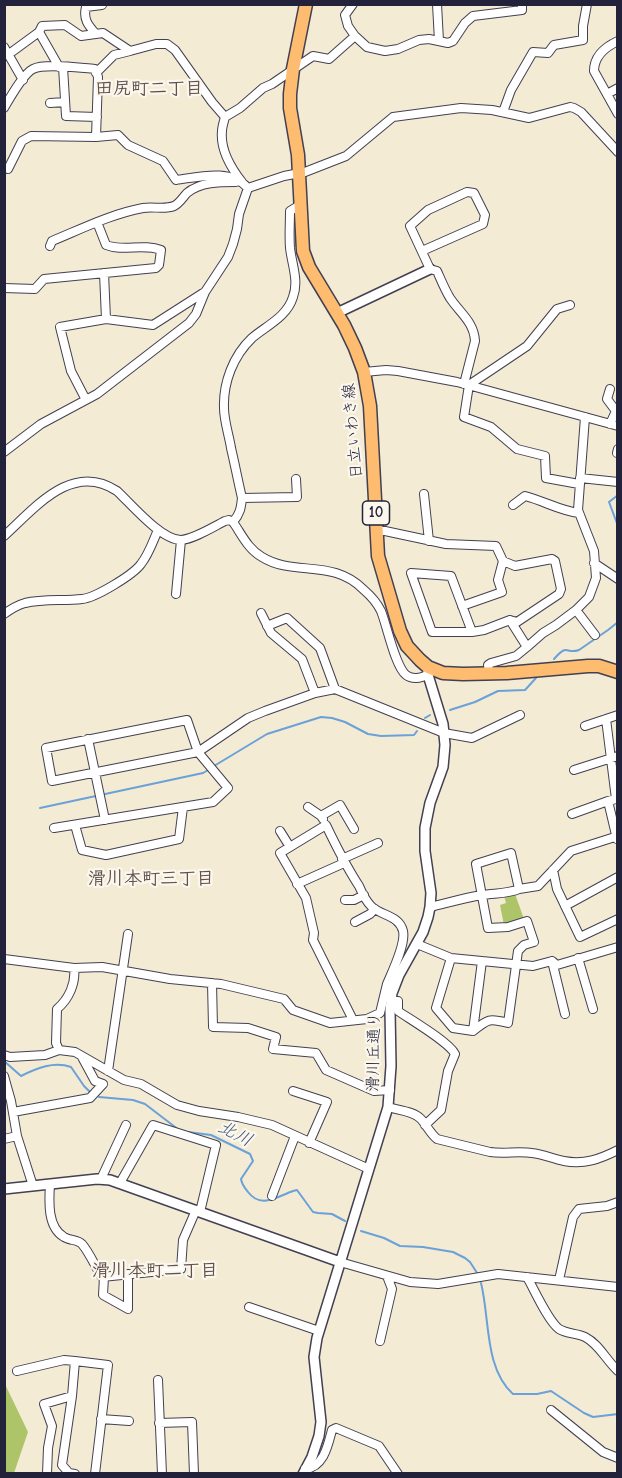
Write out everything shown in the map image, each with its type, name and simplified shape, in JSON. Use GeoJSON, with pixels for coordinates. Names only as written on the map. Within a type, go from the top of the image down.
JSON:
{"type":"FeatureCollection","features":[{"type":"Feature","properties":{"kind":"main road","name":"日立いわき線"},"geometry":{"type":"LineString","coordinates":[[306,4],[290,94],[297,145],[302,241],[306,259],[356,348],[364,372],[370,406],[379,562],[400,631],[411,651],[428,671]]}},
{"type":"Feature","properties":{"kind":"main road"},"geometry":{"type":"LineString","coordinates":[[428,671],[450,674],[489,673],[599,666],[618,672]]}},
{"type":"Feature","properties":{"kind":"street"},"geometry":{"type":"LineString","coordinates":[[353,4],[345,15],[348,26],[367,47],[385,51],[398,49],[418,40],[429,39],[448,43],[453,41],[465,23],[473,16],[522,10],[523,5]]}},
{"type":"Feature","properties":{"kind":"street"},"geometry":{"type":"LineString","coordinates":[[437,4],[439,41]]}},
{"type":"Feature","properties":{"kind":"street"},"geometry":{"type":"LineString","coordinates":[[503,112],[511,90],[533,52],[548,53],[555,45],[583,40],[587,4]]}},
{"type":"Feature","properties":{"kind":"street"},"geometry":{"type":"LineString","coordinates":[[95,33],[88,25],[86,7],[102,5]]}},
{"type":"Feature","properties":{"kind":"street"},"geometry":{"type":"LineString","coordinates":[[23,80],[7,50],[39,32],[42,26],[65,25],[81,36],[103,33],[130,51]]}},
{"type":"Feature","properties":{"kind":"street"},"geometry":{"type":"LineString","coordinates":[[39,32],[61,67],[66,116],[97,117]]}},
{"type":"Feature","properties":{"kind":"street"},"geometry":{"type":"LineString","coordinates":[[245,185],[232,169],[224,150],[221,132],[225,117],[240,108],[263,88],[313,56],[329,59],[355,36]]}},
{"type":"Feature","properties":{"kind":"street"},"geometry":{"type":"LineString","coordinates":[[618,41],[603,49],[594,66],[594,71],[618,114]]}},
{"type":"Feature","properties":{"kind":"street"},"geometry":{"type":"LineString","coordinates":[[96,73],[114,55],[156,44],[168,44],[175,50],[225,117]]}},
{"type":"Feature","properties":{"kind":"street"},"geometry":{"type":"LineString","coordinates":[[4,108],[32,69],[61,67],[95,69],[98,77],[96,137]]}},
{"type":"Feature","properties":{"kind":"street"},"geometry":{"type":"LineString","coordinates":[[607,94],[618,88]]}},
{"type":"Feature","properties":{"kind":"street"},"geometry":{"type":"LineString","coordinates":[[4,93],[14,93]]}},
{"type":"Feature","properties":{"kind":"street"},"geometry":{"type":"LineString","coordinates":[[50,103],[65,102]]}},
{"type":"Feature","properties":{"kind":"street"},"geometry":{"type":"LineString","coordinates":[[50,246],[52,241],[97,222],[145,208],[157,209],[177,205],[189,192],[201,185],[222,182],[245,185],[299,173],[346,156],[393,117],[461,108],[503,112],[529,118],[574,108],[618,152]]}},
{"type":"Feature","properties":{"kind":"street"},"geometry":{"type":"LineString","coordinates":[[8,168],[22,141],[32,136],[118,135],[128,145],[163,161],[176,180],[218,174],[245,185]]}},
{"type":"Feature","properties":{"kind":"street"},"geometry":{"type":"LineString","coordinates":[[4,452],[41,424],[97,394],[189,323],[196,314],[204,292],[228,257],[237,229],[245,185]]}},
{"type":"Feature","properties":{"kind":"street"},"geometry":{"type":"LineString","coordinates":[[422,251],[483,224],[485,215],[474,193],[467,192],[428,210],[410,226],[430,269]]}},
{"type":"Feature","properties":{"kind":"street"},"geometry":{"type":"LineString","coordinates":[[233,522],[242,509],[242,498],[224,411],[224,395],[229,372],[238,354],[249,341],[280,318],[292,300],[296,280],[290,247],[290,211],[300,205]]}},
{"type":"Feature","properties":{"kind":"street"},"geometry":{"type":"LineString","coordinates":[[4,288],[35,289],[44,279],[156,268],[159,265],[160,250],[153,247],[112,248],[106,245],[97,222]]}},
{"type":"Feature","properties":{"kind":"street"},"geometry":{"type":"LineString","coordinates":[[337,313],[430,269],[437,271],[451,299],[470,323],[475,334],[466,385],[464,417],[491,427],[517,449],[545,456],[546,478],[618,482]]}},
{"type":"Feature","properties":{"kind":"street"},"geometry":{"type":"LineString","coordinates":[[104,273],[106,319]]}},
{"type":"Feature","properties":{"kind":"street"},"geometry":{"type":"LineString","coordinates":[[86,400],[71,371],[60,327],[106,319],[153,325],[204,292]]}},
{"type":"Feature","properties":{"kind":"street"},"geometry":{"type":"LineString","coordinates":[[466,385],[527,346],[557,309],[570,305]]}},
{"type":"Feature","properties":{"kind":"street"},"geometry":{"type":"LineString","coordinates":[[364,372],[398,371],[466,385],[614,425],[616,411],[607,399],[610,389]]}},
{"type":"Feature","properties":{"kind":"street"},"geometry":{"type":"LineString","coordinates":[[489,673],[488,665],[516,656],[543,633],[576,610],[589,597],[596,578],[594,551],[578,510],[585,417]]}},
{"type":"Feature","properties":{"kind":"street"},"geometry":{"type":"LineString","coordinates":[[242,498],[297,497],[296,479]]}},
{"type":"Feature","properties":{"kind":"street"},"geometry":{"type":"LineString","coordinates":[[4,536],[52,494],[74,482],[88,481],[110,486],[158,530],[181,540],[229,520],[233,522],[245,542],[263,558],[277,564],[325,569],[341,574],[362,587],[380,609],[398,662],[405,674],[414,678],[428,671]]}},
{"type":"Feature","properties":{"kind":"street"},"geometry":{"type":"LineString","coordinates":[[424,494],[429,541]]}},
{"type":"Feature","properties":{"kind":"street"},"geometry":{"type":"LineString","coordinates":[[513,505],[525,496],[569,512],[579,513]]}},
{"type":"Feature","properties":{"kind":"street"},"geometry":{"type":"LineString","coordinates":[[4,614],[27,603],[94,596],[141,564],[158,530]]}},
{"type":"Feature","properties":{"kind":"street"},"geometry":{"type":"LineString","coordinates":[[377,531],[446,544],[496,546],[504,561],[515,566],[552,559],[555,561],[561,589],[559,594],[517,622],[510,620],[472,632],[432,632],[411,573],[451,576],[472,632]]}},
{"type":"Feature","properties":{"kind":"street"},"geometry":{"type":"LineString","coordinates":[[176,594],[181,540]]}},
{"type":"Feature","properties":{"kind":"street"},"geometry":{"type":"LineString","coordinates":[[462,606],[502,592],[498,580],[504,561]]}},
{"type":"Feature","properties":{"kind":"street"},"geometry":{"type":"LineString","coordinates":[[594,563],[618,579]]}},
{"type":"Feature","properties":{"kind":"street"},"geometry":{"type":"LineString","coordinates":[[576,610],[595,635]]}},
{"type":"Feature","properties":{"kind":"street"},"geometry":{"type":"LineString","coordinates":[[261,613],[271,633],[302,659],[315,693]]}},
{"type":"Feature","properties":{"kind":"street"},"geometry":{"type":"LineString","coordinates":[[267,626],[287,618],[320,648],[335,689]]}},
{"type":"Feature","properties":{"kind":"street"},"geometry":{"type":"LineString","coordinates":[[510,620],[526,647]]}},
{"type":"Feature","properties":{"kind":"street","name":"滑川丘通り"},"geometry":{"type":"LineString","coordinates":[[304,1471],[312,1457],[321,1422],[314,1357],[319,1331],[387,1107],[390,1090],[391,985],[417,944],[430,907],[431,893],[425,851],[425,828],[430,803],[442,767],[445,745],[440,714],[428,671]]}},
{"type":"Feature","properties":{"kind":"street"},"geometry":{"type":"LineString","coordinates":[[54,828],[213,802],[228,788],[198,752],[187,720],[46,748],[52,781],[198,752],[248,718],[315,693],[335,689],[444,733],[472,738],[519,715]]}},
{"type":"Feature","properties":{"kind":"street"},"geometry":{"type":"LineString","coordinates":[[585,726],[618,715]]}},
{"type":"Feature","properties":{"kind":"street"},"geometry":{"type":"LineString","coordinates":[[430,907],[481,895],[538,886],[571,851],[617,838],[614,757],[606,719]]}},
{"type":"Feature","properties":{"kind":"street"},"geometry":{"type":"LineString","coordinates":[[88,740],[105,820]]}},
{"type":"Feature","properties":{"kind":"street"},"geometry":{"type":"LineString","coordinates":[[574,770],[614,757]]}},
{"type":"Feature","properties":{"kind":"street"},"geometry":{"type":"LineString","coordinates":[[572,814],[614,799]]}},
{"type":"Feature","properties":{"kind":"street"},"geometry":{"type":"LineString","coordinates":[[321,816],[340,805],[354,829]]}},
{"type":"Feature","properties":{"kind":"street"},"geometry":{"type":"LineString","coordinates":[[75,825],[82,850],[106,855],[179,839],[183,807]]}},
{"type":"Feature","properties":{"kind":"street"},"geometry":{"type":"LineString","coordinates":[[4,959],[74,968],[102,967],[170,979],[212,983],[284,999],[293,1010],[330,1023],[367,1018],[380,1013],[391,985],[404,939],[403,931],[399,922],[370,905],[343,861],[321,816],[308,807]]}},
{"type":"Feature","properties":{"kind":"street"},"geometry":{"type":"LineString","coordinates":[[326,825],[280,853],[306,898],[314,933],[313,940],[353,1020]]}},
{"type":"Feature","properties":{"kind":"street"},"geometry":{"type":"LineString","coordinates":[[280,831],[290,847]]}},
{"type":"Feature","properties":{"kind":"street"},"geometry":{"type":"LineString","coordinates":[[297,884],[378,843]]}},
{"type":"Feature","properties":{"kind":"street"},"geometry":{"type":"LineString","coordinates":[[451,958],[436,1008],[453,1028],[473,1031],[493,1019],[508,1023],[519,948],[534,942],[527,921],[499,928],[488,928],[477,864],[511,854],[519,889]]}},
{"type":"Feature","properties":{"kind":"street"},"geometry":{"type":"LineString","coordinates":[[553,870],[557,889],[580,937],[618,920]]}},
{"type":"Feature","properties":{"kind":"street"},"geometry":{"type":"LineString","coordinates":[[565,906],[618,877]]}},
{"type":"Feature","properties":{"kind":"street"},"geometry":{"type":"LineString","coordinates":[[345,900],[354,900],[364,895]]}},
{"type":"Feature","properties":{"kind":"street"},"geometry":{"type":"LineString","coordinates":[[356,922],[375,909]]}},
{"type":"Feature","properties":{"kind":"street"},"geometry":{"type":"LineString","coordinates":[[108,1071],[128,934]]}},
{"type":"Feature","properties":{"kind":"street"},"geometry":{"type":"LineString","coordinates":[[417,944],[451,958],[533,966],[552,961]]}},
{"type":"Feature","properties":{"kind":"street"},"geometry":{"type":"LineString","coordinates":[[552,961],[557,965],[617,950]]}},
{"type":"Feature","properties":{"kind":"street"},"geometry":{"type":"LineString","coordinates":[[578,958],[593,1009]]}},
{"type":"Feature","properties":{"kind":"street"},"geometry":{"type":"LineString","coordinates":[[473,1031],[482,961]]}},
{"type":"Feature","properties":{"kind":"street"},"geometry":{"type":"LineString","coordinates":[[552,961],[565,1014]]}},
{"type":"Feature","properties":{"kind":"street"},"geometry":{"type":"LineString","coordinates":[[59,1050],[56,1043],[57,1009],[69,996],[75,974],[74,968]]}},
{"type":"Feature","properties":{"kind":"street"},"geometry":{"type":"LineString","coordinates":[[212,983],[213,1027],[248,1028],[276,1037],[273,1049],[316,1053],[326,1070],[374,1091],[390,1090]]}},
{"type":"Feature","properties":{"kind":"street"},"geometry":{"type":"LineString","coordinates":[[391,1001],[398,1001],[398,1011],[445,1042],[455,1054],[448,1071],[441,1110],[425,1125]]}},
{"type":"Feature","properties":{"kind":"street"},"geometry":{"type":"LineString","coordinates":[[4,1055],[10,1057],[45,1055],[59,1050],[75,1053],[124,1080],[141,1084],[177,1105],[272,1125],[369,1169]]}},
{"type":"Feature","properties":{"kind":"street"},"geometry":{"type":"LineString","coordinates":[[13,1112],[90,1098],[103,1084],[95,1081],[82,1057]]}},
{"type":"Feature","properties":{"kind":"street"},"geometry":{"type":"LineString","coordinates":[[4,1076],[17,1136],[33,1186]]}},
{"type":"Feature","properties":{"kind":"street"},"geometry":{"type":"LineString","coordinates":[[293,1091],[327,1102],[309,1143]]}},
{"type":"Feature","properties":{"kind":"street"},"geometry":{"type":"LineString","coordinates":[[387,1107],[417,1115],[430,1134],[437,1139],[499,1153],[533,1153],[579,1163],[598,1160],[618,1150]]}},
{"type":"Feature","properties":{"kind":"street"},"geometry":{"type":"LineString","coordinates":[[101,1179],[126,1125]]}},
{"type":"Feature","properties":{"kind":"street"},"geometry":{"type":"LineString","coordinates":[[50,1184],[50,1216],[54,1225],[62,1236],[76,1240],[83,1245],[102,1277],[181,1269],[183,1240],[198,1211],[216,1145],[153,1125],[120,1183]]}},
{"type":"Feature","properties":{"kind":"street"},"geometry":{"type":"LineString","coordinates":[[4,1139],[17,1136]]}},
{"type":"Feature","properties":{"kind":"street"},"geometry":{"type":"LineString","coordinates":[[272,1196],[295,1136]]}},
{"type":"Feature","properties":{"kind":"street"},"geometry":{"type":"LineString","coordinates":[[4,1189],[110,1180],[340,1262],[410,1282],[438,1284],[498,1274],[618,1287]]}},
{"type":"Feature","properties":{"kind":"street"},"geometry":{"type":"LineString","coordinates":[[559,1280],[573,1217],[579,1209],[607,1206],[618,1202]]}},
{"type":"Feature","properties":{"kind":"street"},"geometry":{"type":"LineString","coordinates":[[104,1277],[103,1295],[128,1309],[128,1274]]}},
{"type":"Feature","properties":{"kind":"street"},"geometry":{"type":"LineString","coordinates":[[380,1341],[392,1289],[387,1276]]}},
{"type":"Feature","properties":{"kind":"street"},"geometry":{"type":"LineString","coordinates":[[527,1277],[558,1329],[592,1341],[618,1371]]}},
{"type":"Feature","properties":{"kind":"street"},"geometry":{"type":"LineString","coordinates":[[249,1306],[319,1331]]}},
{"type":"Feature","properties":{"kind":"street"},"geometry":{"type":"LineString","coordinates":[[17,1371],[64,1360],[108,1365],[95,1473]]}},
{"type":"Feature","properties":{"kind":"street"},"geometry":{"type":"LineString","coordinates":[[75,1361],[62,1465],[69,1473],[75,1473]]}},
{"type":"Feature","properties":{"kind":"street"},"geometry":{"type":"LineString","coordinates":[[158,1380],[162,1473]]}},
{"type":"Feature","properties":{"kind":"street"},"geometry":{"type":"LineString","coordinates":[[47,1473],[52,1426],[44,1404],[72,1395]]}},
{"type":"Feature","properties":{"kind":"street"},"geometry":{"type":"LineString","coordinates":[[551,1410],[603,1452],[618,1458]]}},
{"type":"Feature","properties":{"kind":"street"},"geometry":{"type":"LineString","coordinates":[[102,1419],[129,1421]]}},
{"type":"Feature","properties":{"kind":"street"},"geometry":{"type":"LineString","coordinates":[[159,1424],[192,1422],[194,1473]]}},
{"type":"Feature","properties":{"kind":"street"},"geometry":{"type":"LineString","coordinates":[[304,1471],[317,1465],[327,1449],[332,1430],[336,1428],[379,1446],[398,1473]]}},
{"type":"Feature","properties":{"kind":"green space"},"geometry":{"type":"Polygon","coordinates":[[[514,891],[525,922],[504,925],[500,905],[506,903],[503,892],[514,891]]]}},
{"type":"Feature","properties":{"kind":"green space"},"geometry":{"type":"Polygon","coordinates":[[[4,1382],[28,1432],[14,1473],[5,1473],[4,1382]]]}},
{"type":"Feature","properties":{"kind":"waterway"},"geometry":{"type":"LineString","coordinates":[[618,495],[609,502],[618,526]]}},
{"type":"Feature","properties":{"kind":"waterway"},"geometry":{"type":"LineString","coordinates":[[554,659],[562,651],[579,650],[618,622]]}},
{"type":"Feature","properties":{"kind":"waterway"},"geometry":{"type":"LineString","coordinates":[[450,710],[498,691],[525,690],[536,678]]}},
{"type":"Feature","properties":{"kind":"waterway"},"geometry":{"type":"LineString","coordinates":[[425,718],[430,715]]}},
{"type":"Feature","properties":{"kind":"waterway"},"geometry":{"type":"LineString","coordinates":[[214,766],[267,734],[321,717],[345,722],[368,734],[381,736],[414,735],[417,731]]}},
{"type":"Feature","properties":{"kind":"waterway"},"geometry":{"type":"LineString","coordinates":[[40,808],[203,773],[210,769]]}},
{"type":"Feature","properties":{"kind":"waterway","name":"北川"},"geometry":{"type":"LineString","coordinates":[[4,1061],[21,1076],[52,1065],[71,1067],[91,1093]]}},
{"type":"Feature","properties":{"kind":"waterway","name":"北川"},"geometry":{"type":"LineString","coordinates":[[99,1097],[133,1100],[145,1104],[179,1130]]}},
{"type":"Feature","properties":{"kind":"waterway","name":"北川"},"geometry":{"type":"LineString","coordinates":[[188,1132],[211,1135],[250,1154],[253,1161],[241,1179],[244,1187],[258,1200],[269,1200],[297,1190],[313,1212],[332,1214],[345,1221]]}},
{"type":"Feature","properties":{"kind":"waterway","name":"北川"},"geometry":{"type":"LineString","coordinates":[[361,1231],[400,1246],[453,1252],[470,1262],[479,1276]]}},
{"type":"Feature","properties":{"kind":"waterway","name":"北川"},"geometry":{"type":"LineString","coordinates":[[481,1283],[497,1371],[513,1394],[537,1394],[551,1391],[593,1417],[618,1414]]}},
{"type":"Feature","properties":{"kind":"district","name":"田尻町二丁目"},"geometry":{"type":"Point","coordinates":[149,89]}},
{"type":"Feature","properties":{"kind":"district","name":"滑川本町三丁目"},"geometry":{"type":"Point","coordinates":[151,879]}},
{"type":"Feature","properties":{"kind":"district","name":"滑川本町二丁目"},"geometry":{"type":"Point","coordinates":[155,1271]}}]}
